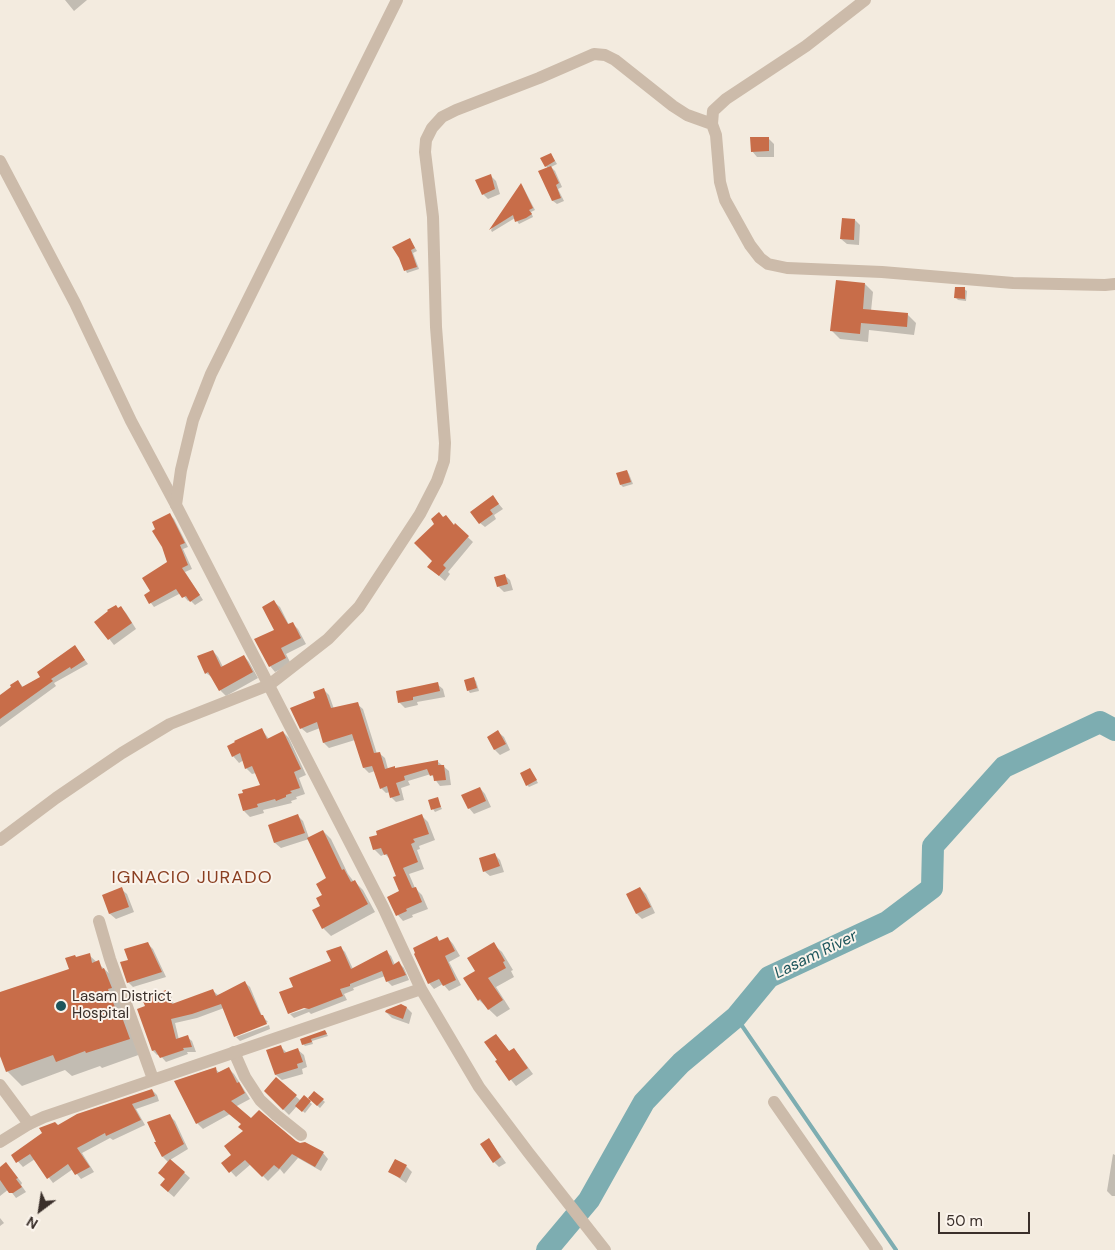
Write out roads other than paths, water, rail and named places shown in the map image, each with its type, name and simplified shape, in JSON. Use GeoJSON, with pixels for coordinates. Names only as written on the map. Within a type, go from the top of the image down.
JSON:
{"type":"FeatureCollection","features":[{"type":"Feature","properties":{"kind":"street"},"geometry":{"type":"LineString","coordinates":[[176,505],[181,470],[193,420],[211,374],[397,0]]}},
{"type":"Feature","properties":{"kind":"street"},"geometry":{"type":"LineString","coordinates":[[865,0],[806,46],[726,99],[713,111],[712,124],[716,135],[720,182],[725,200],[750,245],[760,258],[768,264],[787,268],[882,272],[1013,283],[1115,284]]}},
{"type":"Feature","properties":{"kind":"street"},"geometry":{"type":"LineString","coordinates":[[0,840],[56,798],[122,753],[170,724],[269,685],[328,639],[359,607],[420,514],[437,481],[444,461],[444,424],[436,327],[433,217],[425,152],[426,140],[432,128],[442,117],[594,54],[605,55],[615,60],[673,106],[687,115],[712,124]]}},
{"type":"Feature","properties":{"kind":"street"},"geometry":{"type":"LineString","coordinates":[[0,161],[75,303],[131,421],[383,907],[421,989],[479,1087],[605,1250]]}},
{"type":"Feature","properties":{"kind":"street"},"geometry":{"type":"LineString","coordinates":[[99,920],[110,959],[154,1079]]}},
{"type":"Feature","properties":{"kind":"street"},"geometry":{"type":"LineString","coordinates":[[0,1142],[30,1124],[154,1079],[421,989]]}},
{"type":"Feature","properties":{"kind":"street"},"geometry":{"type":"LineString","coordinates":[[234,1052],[245,1077],[260,1100],[301,1134]]}},
{"type":"Feature","properties":{"kind":"street"},"geometry":{"type":"LineString","coordinates":[[0,1085],[30,1124]]}},
{"type":"Feature","properties":{"kind":"street"},"geometry":{"type":"LineString","coordinates":[[774,1102],[877,1250]]}},
{"type":"Feature","properties":{"kind":"waterway","name":"Lasam River"},"geometry":{"type":"LineString","coordinates":[[547,1250],[589,1200],[644,1102],[681,1063],[736,1017],[769,977],[887,922],[932,888],[933,846],[1004,767],[1100,722],[1115,730]]}},
{"type":"Feature","properties":{"kind":"waterway"},"geometry":{"type":"LineString","coordinates":[[736,1017],[896,1250]]}},
{"type":"Feature","properties":{"kind":"place","name":"Lasam District Hospital"},"geometry":{"type":"Point","coordinates":[61,1006]}},
{"type":"Feature","properties":{"kind":"district","name":"IGNACIO JURADO"},"geometry":{"type":"Point","coordinates":[192,878]}}]}
